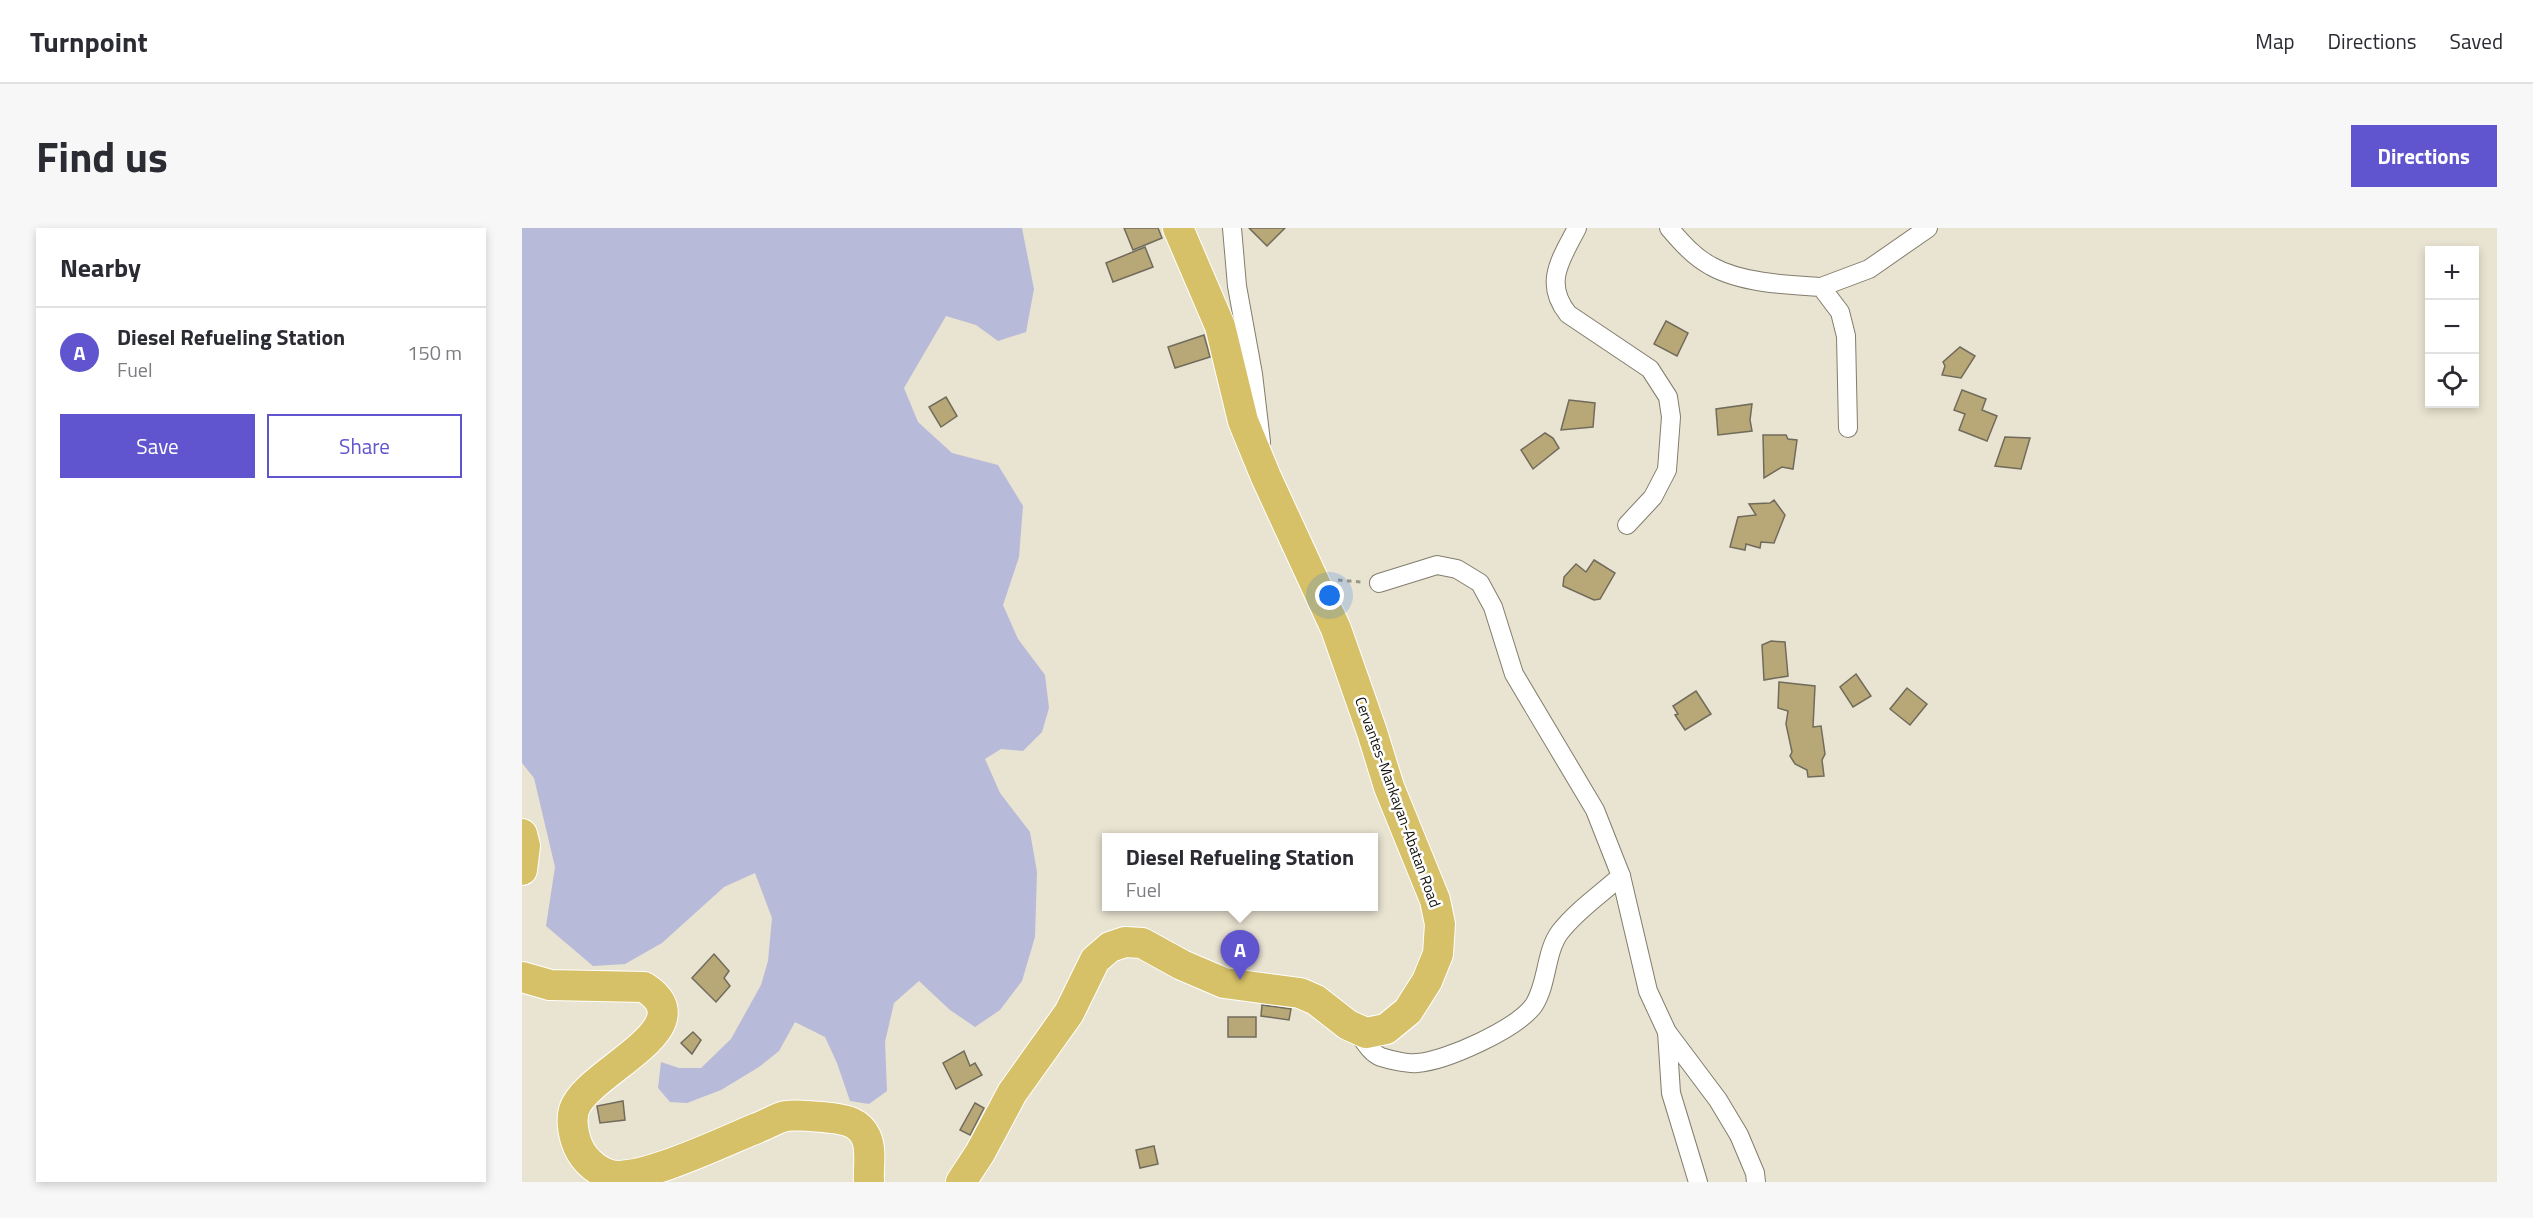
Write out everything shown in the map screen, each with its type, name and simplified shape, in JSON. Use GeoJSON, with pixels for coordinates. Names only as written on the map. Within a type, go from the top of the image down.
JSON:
{"type":"FeatureCollection","features":[{"type":"Feature","properties":{"kind":"main road","name":"Cervantes-Mankayan-Abatan Road"},"geometry":{"type":"LineString","coordinates":[[1178,228],[1220,326],[1243,421],[1266,477],[1336,629],[1389,787],[1435,900],[1440,924],[1438,954],[1435,964],[1408,1011],[1386,1029],[1366,1033],[1356,1030]]}},
{"type":"Feature","properties":{"kind":"main road"},"geometry":{"type":"LineString","coordinates":[[522,834],[525,846],[522,870]]}},
{"type":"Feature","properties":{"kind":"main road"},"geometry":{"type":"LineString","coordinates":[[961,1182],[980,1154],[1012,1093],[1069,1013],[1095,960],[1110,947],[1125,942],[1142,943],[1182,965],[1224,983],[1300,993],[1327,1007],[1356,1030]]}},
{"type":"Feature","properties":{"kind":"main road"},"geometry":{"type":"LineString","coordinates":[[522,977],[550,985],[644,987],[653,993],[663,1006],[662,1022],[651,1038],[600,1077],[585,1092],[574,1109],[572,1128],[577,1146],[592,1166],[612,1176],[636,1174],[679,1161],[786,1116],[824,1117],[852,1122],[862,1132],[868,1146],[868,1182]]}},
{"type":"Feature","properties":{"kind":"street"},"geometry":{"type":"LineString","coordinates":[[1232,228],[1238,286],[1253,374],[1266,477]]}},
{"type":"Feature","properties":{"kind":"street"},"geometry":{"type":"LineString","coordinates":[[1577,228],[1559,264],[1554,280],[1555,293],[1560,304],[1568,314],[1650,369],[1668,397],[1671,417],[1667,470],[1653,497],[1627,525]]}},
{"type":"Feature","properties":{"kind":"street"},"geometry":{"type":"LineString","coordinates":[[1669,228],[1688,249],[1711,267],[1752,279],[1821,287],[1869,269],[1928,228]]}},
{"type":"Feature","properties":{"kind":"street"},"geometry":{"type":"LineString","coordinates":[[1821,287],[1840,312],[1846,336],[1848,428]]}},
{"type":"Feature","properties":{"kind":"street"},"geometry":{"type":"LineString","coordinates":[[1379,583],[1437,565],[1458,569],[1480,583],[1493,607],[1515,674],[1595,810],[1621,876],[1648,991],[1667,1032],[1739,1135],[1755,1173],[1756,1182]]}},
{"type":"Feature","properties":{"kind":"street"},"geometry":{"type":"LineString","coordinates":[[1356,1030],[1373,1052],[1382,1057],[1416,1064],[1460,1050],[1509,1027],[1533,1006],[1543,986],[1559,934],[1577,912],[1621,876]]}},
{"type":"Feature","properties":{"kind":"street"},"geometry":{"type":"LineString","coordinates":[[1667,1032],[1671,1093],[1698,1182]]}},
{"type":"Feature","properties":{"kind":"path"},"geometry":{"type":"LineString","coordinates":[[1312,576],[1379,583]]}},
{"type":"Feature","properties":{"kind":"shaded area"},"geometry":{"type":"Polygon","coordinates":[[[522,228],[1022,228],[1034,289],[1026,332],[998,341],[976,325],[946,316],[904,388],[918,422],[952,453],[998,465],[1023,506],[1019,557],[1003,605],[1018,639],[1045,675],[1049,708],[1042,732],[1023,751],[1001,749],[985,759],[1000,793],[1030,832],[1037,872],[1035,937],[1022,981],[1000,1010],[975,1027],[950,1010],[919,981],[894,1003],[885,1042],[887,1091],[869,1104],[850,1101],[825,1037],[795,1022],[779,1051],[759,1067],[721,1090],[687,1103],[670,1102],[658,1088],[661,1062],[679,1068],[701,1068],[731,1039],[761,985],[768,961],[772,918],[755,873],[724,887],[662,943],[625,964],[593,966],[546,926],[555,867],[534,778],[522,763],[522,228]]]}},
{"type":"Feature","properties":{"kind":"building"},"geometry":{"type":"Polygon","coordinates":[[[1124,228],[1158,228],[1162,238],[1133,250],[1124,228]]]}},
{"type":"Feature","properties":{"kind":"building"},"geometry":{"type":"Polygon","coordinates":[[[1249,228],[1285,228],[1267,246],[1249,228]]]}},
{"type":"Feature","properties":{"kind":"building"},"geometry":{"type":"Polygon","coordinates":[[[1145,247],[1153,267],[1113,282],[1106,263],[1145,247]]]}},
{"type":"Feature","properties":{"kind":"building"},"geometry":{"type":"Polygon","coordinates":[[[1666,321],[1688,333],[1677,356],[1654,344],[1666,321]]]}},
{"type":"Feature","properties":{"kind":"building"},"geometry":{"type":"Polygon","coordinates":[[[1204,335],[1210,357],[1175,368],[1168,347],[1204,335]]]}},
{"type":"Feature","properties":{"kind":"building"},"geometry":{"type":"Polygon","coordinates":[[[1960,347],[1975,356],[1961,378],[1942,375],[1945,366],[1943,362],[1960,347]]]}},
{"type":"Feature","properties":{"kind":"building"},"geometry":{"type":"Polygon","coordinates":[[[1962,390],[1986,399],[1982,410],[1997,416],[1987,441],[1959,430],[1965,414],[1954,410],[1962,390]]]}},
{"type":"Feature","properties":{"kind":"building"},"geometry":{"type":"Polygon","coordinates":[[[946,397],[957,416],[941,427],[929,407],[946,397]]]}},
{"type":"Feature","properties":{"kind":"building"},"geometry":{"type":"Polygon","coordinates":[[[1569,400],[1595,403],[1593,427],[1561,430],[1569,400]]]}},
{"type":"Feature","properties":{"kind":"building"},"geometry":{"type":"Polygon","coordinates":[[[1752,404],[1750,420],[1752,431],[1718,435],[1716,409],[1752,404]]]}},
{"type":"Feature","properties":{"kind":"building"},"geometry":{"type":"Polygon","coordinates":[[[1545,433],[1553,438],[1559,448],[1533,469],[1521,450],[1545,433]]]}},
{"type":"Feature","properties":{"kind":"building"},"geometry":{"type":"Polygon","coordinates":[[[1763,435],[1786,435],[1788,439],[1797,440],[1793,469],[1782,467],[1764,478],[1763,435]]]}},
{"type":"Feature","properties":{"kind":"building"},"geometry":{"type":"Polygon","coordinates":[[[2005,437],[2030,438],[2021,469],[1995,466],[2005,437]]]}},
{"type":"Feature","properties":{"kind":"building"},"geometry":{"type":"Polygon","coordinates":[[[1774,500],[1785,515],[1774,543],[1761,542],[1760,548],[1746,544],[1745,550],[1730,547],[1738,517],[1756,515],[1749,504],[1770,503],[1774,500]]]}},
{"type":"Feature","properties":{"kind":"building"},"geometry":{"type":"Polygon","coordinates":[[[1594,560],[1615,573],[1600,599],[1594,600],[1563,586],[1564,577],[1576,564],[1586,572],[1594,560]]]}},
{"type":"Feature","properties":{"kind":"building"},"geometry":{"type":"Polygon","coordinates":[[[1771,641],[1785,642],[1788,676],[1764,680],[1762,645],[1771,641]]]}},
{"type":"Feature","properties":{"kind":"building"},"geometry":{"type":"Polygon","coordinates":[[[1856,674],[1871,696],[1853,707],[1840,687],[1856,674]]]}},
{"type":"Feature","properties":{"kind":"building"},"geometry":{"type":"Polygon","coordinates":[[[1779,682],[1815,686],[1813,727],[1821,726],[1825,754],[1822,760],[1824,776],[1808,777],[1807,770],[1795,764],[1790,756],[1792,752],[1786,724],[1788,711],[1778,708],[1779,682]]]}},
{"type":"Feature","properties":{"kind":"building"},"geometry":{"type":"Polygon","coordinates":[[[1907,688],[1927,704],[1910,725],[1890,709],[1907,688]]]}},
{"type":"Feature","properties":{"kind":"building"},"geometry":{"type":"Polygon","coordinates":[[[1696,691],[1711,714],[1685,730],[1675,715],[1678,714],[1673,706],[1696,691]]]}},
{"type":"Feature","properties":{"kind":"building"},"geometry":{"type":"Polygon","coordinates":[[[714,954],[729,971],[724,978],[730,986],[716,1002],[692,978],[714,954]]]}},
{"type":"Feature","properties":{"kind":"building"},"geometry":{"type":"Polygon","coordinates":[[[1262,1005],[1291,1009],[1289,1020],[1261,1016],[1262,1005]]]}},
{"type":"Feature","properties":{"kind":"building"},"geometry":{"type":"Polygon","coordinates":[[[1228,1017],[1256,1017],[1256,1037],[1228,1037],[1228,1017]]]}},
{"type":"Feature","properties":{"kind":"building"},"geometry":{"type":"Polygon","coordinates":[[[693,1032],[701,1040],[692,1054],[681,1043],[693,1032]]]}},
{"type":"Feature","properties":{"kind":"building"},"geometry":{"type":"Polygon","coordinates":[[[964,1051],[970,1066],[975,1063],[982,1075],[956,1089],[943,1063],[964,1051]]]}},
{"type":"Feature","properties":{"kind":"building"},"geometry":{"type":"Polygon","coordinates":[[[623,1101],[625,1120],[600,1123],[597,1106],[623,1101]]]}},
{"type":"Feature","properties":{"kind":"building"},"geometry":{"type":"Polygon","coordinates":[[[975,1103],[984,1108],[970,1135],[960,1130],[975,1103]]]}},
{"type":"Feature","properties":{"kind":"building"},"geometry":{"type":"Polygon","coordinates":[[[1154,1146],[1158,1164],[1140,1168],[1136,1150],[1154,1146]]]}},
{"type":"Feature","properties":{"kind":"place","name":"Diesel Refueling Station"},"geometry":{"type":"Point","coordinates":[1240,980]}}]}
